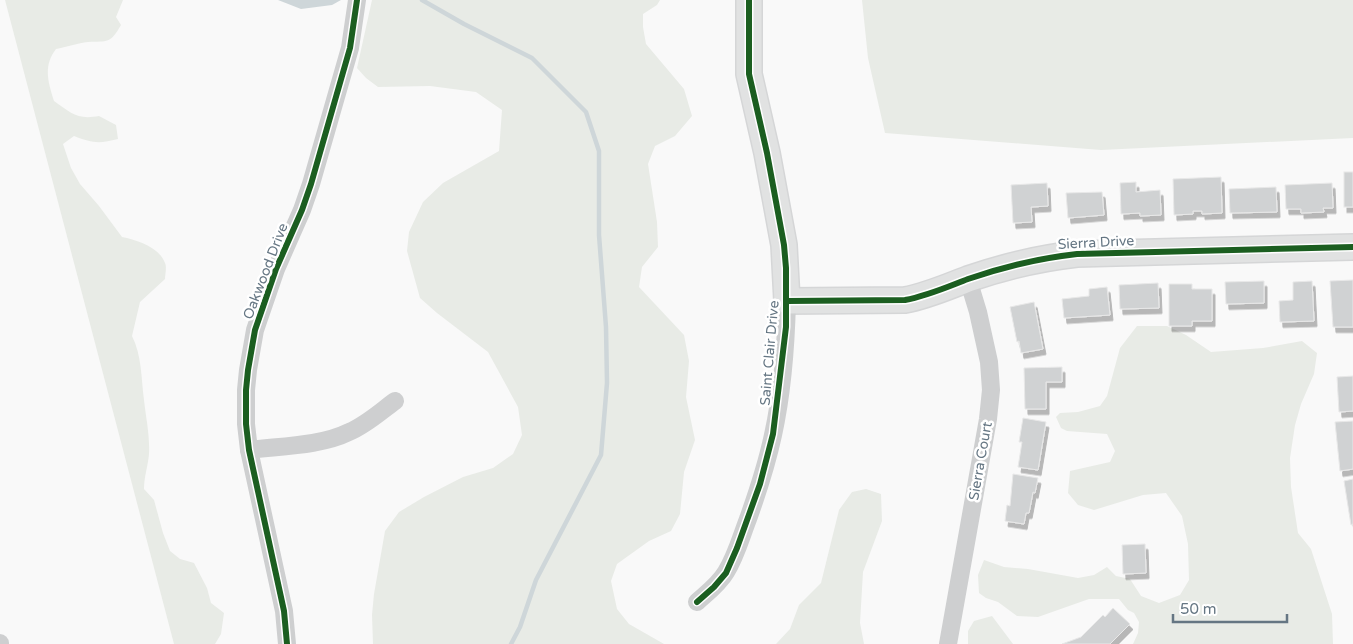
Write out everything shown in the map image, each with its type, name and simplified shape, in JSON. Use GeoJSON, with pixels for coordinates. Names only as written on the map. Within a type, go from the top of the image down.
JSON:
{"type":"FeatureCollection","features":[{"type":"Feature","properties":{"kind":"street","name":"Oakwood Drive"},"geometry":{"type":"LineString","coordinates":[[287,644],[284,611],[249,450],[246,424],[248,370],[255,330],[276,269],[302,210],[311,184],[348,55],[357,0]]}},
{"type":"Feature","properties":{"kind":"street","name":"Saint Clair Drive"},"geometry":{"type":"LineString","coordinates":[[697,602],[726,573],[760,484],[773,434],[786,327],[787,301],[784,245],[767,153],[748,74],[749,0]]}},
{"type":"Feature","properties":{"kind":"street","name":"Sierra Drive"},"geometry":{"type":"LineString","coordinates":[[787,301],[905,300],[923,297],[968,279],[1025,262],[1077,254],[1353,247]]}},
{"type":"Feature","properties":{"kind":"street","name":"Sierra Court"},"geometry":{"type":"LineString","coordinates":[[948,644],[988,419],[991,390],[986,347],[968,279]]}},
{"type":"Feature","properties":{"kind":"street"},"geometry":{"type":"LineString","coordinates":[[249,450],[340,436],[362,426],[394,401]]}},
{"type":"Feature","properties":{"kind":"shaded area"},"geometry":{"type":"Polygon","coordinates":[[[5,0],[123,0],[116,17],[121,25],[114,36],[104,41],[56,49],[49,62],[49,81],[54,101],[65,109],[80,116],[99,116],[116,125],[118,139],[96,142],[74,136],[63,144],[71,168],[80,184],[122,237],[141,242],[153,249],[162,257],[166,265],[165,279],[140,302],[132,336],[139,359],[149,440],[144,489],[154,500],[170,551],[180,559],[194,563],[207,588],[211,603],[224,613],[221,634],[215,644],[174,644],[5,0]]]}},
{"type":"Feature","properties":{"kind":"shaded area"},"geometry":{"type":"Polygon","coordinates":[[[278,0],[341,0],[332,5],[301,9],[278,0]]]}},
{"type":"Feature","properties":{"kind":"shaded area"},"geometry":{"type":"Polygon","coordinates":[[[372,0],[660,0],[657,5],[643,14],[646,44],[684,89],[692,116],[675,136],[655,146],[648,164],[657,222],[658,247],[642,267],[639,287],[684,335],[689,361],[686,397],[695,440],[684,472],[680,514],[671,531],[649,541],[617,564],[611,581],[617,609],[629,624],[664,644],[373,644],[372,615],[374,594],[385,531],[399,512],[463,477],[493,468],[513,454],[522,435],[518,407],[488,352],[420,298],[407,251],[409,232],[423,202],[443,183],[499,151],[502,110],[476,92],[430,86],[378,87],[366,78],[357,68],[372,0]]]}},
{"type":"Feature","properties":{"kind":"shaded area"},"geometry":{"type":"Polygon","coordinates":[[[862,0],[1353,0],[1353,138],[1101,150],[885,133],[868,58],[862,0]]]}},
{"type":"Feature","properties":{"kind":"shaded area"},"geometry":{"type":"Polygon","coordinates":[[[1137,326],[1167,326],[1186,335],[1211,352],[1263,348],[1302,341],[1317,353],[1314,374],[1301,404],[1295,425],[1290,458],[1291,487],[1298,533],[1311,549],[1332,614],[1333,644],[1133,644],[1138,633],[1139,622],[1134,613],[1128,610],[1119,599],[1089,599],[1038,617],[1017,616],[998,602],[986,598],[979,593],[978,575],[984,560],[1004,567],[1028,569],[1078,578],[1094,575],[1107,567],[1116,576],[1130,579],[1141,596],[1159,603],[1180,595],[1189,580],[1188,544],[1182,516],[1166,493],[1143,495],[1094,510],[1078,505],[1068,493],[1070,471],[1110,462],[1115,451],[1107,434],[1067,431],[1061,428],[1056,417],[1060,413],[1078,412],[1100,406],[1107,396],[1120,348],[1137,326]]]}},
{"type":"Feature","properties":{"kind":"shaded area"},"geometry":{"type":"Polygon","coordinates":[[[866,489],[881,494],[882,521],[863,572],[860,623],[864,644],[776,644],[790,629],[799,605],[821,583],[839,510],[852,492],[866,489]]]}},
{"type":"Feature","properties":{"kind":"shaded area"},"geometry":{"type":"Polygon","coordinates":[[[992,616],[1013,644],[968,644],[968,631],[974,621],[992,616]]]}},
{"type":"Feature","properties":{"kind":"building"},"geometry":{"type":"Polygon","coordinates":[[[1344,172],[1353,172],[1353,207],[1344,207],[1344,172]]]}},
{"type":"Feature","properties":{"kind":"building"},"geometry":{"type":"Polygon","coordinates":[[[1221,177],[1222,213],[1202,214],[1202,211],[1193,211],[1193,214],[1174,215],[1173,179],[1221,177]]]}},
{"type":"Feature","properties":{"kind":"building"},"geometry":{"type":"Polygon","coordinates":[[[1136,182],[1136,192],[1160,190],[1161,215],[1140,216],[1140,213],[1121,214],[1120,183],[1136,182]]]}},
{"type":"Feature","properties":{"kind":"building"},"geometry":{"type":"Polygon","coordinates":[[[1047,183],[1048,206],[1031,207],[1032,222],[1013,223],[1011,185],[1047,183]]]}},
{"type":"Feature","properties":{"kind":"building"},"geometry":{"type":"Polygon","coordinates":[[[1332,183],[1333,208],[1323,208],[1324,212],[1301,213],[1301,209],[1286,209],[1285,185],[1332,183]]]}},
{"type":"Feature","properties":{"kind":"building"},"geometry":{"type":"Polygon","coordinates":[[[1276,187],[1277,212],[1230,213],[1229,189],[1276,187]]]}},
{"type":"Feature","properties":{"kind":"building"},"geometry":{"type":"Polygon","coordinates":[[[1102,192],[1104,215],[1068,218],[1066,193],[1102,192]]]}},
{"type":"Feature","properties":{"kind":"building"},"geometry":{"type":"Polygon","coordinates":[[[1353,280],[1353,327],[1333,327],[1330,281],[1353,280]]]}},
{"type":"Feature","properties":{"kind":"building"},"geometry":{"type":"Polygon","coordinates":[[[1264,281],[1264,303],[1226,304],[1225,282],[1264,281]]]}},
{"type":"Feature","properties":{"kind":"building"},"geometry":{"type":"Polygon","coordinates":[[[1312,281],[1314,321],[1280,322],[1279,301],[1293,300],[1293,282],[1312,281]]]}},
{"type":"Feature","properties":{"kind":"building"},"geometry":{"type":"Polygon","coordinates":[[[1158,283],[1159,308],[1120,309],[1119,285],[1158,283]]]}},
{"type":"Feature","properties":{"kind":"building"},"geometry":{"type":"Polygon","coordinates":[[[1169,284],[1192,284],[1192,289],[1212,289],[1212,321],[1192,321],[1192,326],[1169,326],[1169,284]]]}},
{"type":"Feature","properties":{"kind":"building"},"geometry":{"type":"Polygon","coordinates":[[[1107,287],[1110,315],[1064,318],[1062,299],[1089,296],[1089,289],[1107,287]]]}},
{"type":"Feature","properties":{"kind":"building"},"geometry":{"type":"Polygon","coordinates":[[[1034,302],[1043,349],[1021,353],[1010,307],[1034,302]]]}},
{"type":"Feature","properties":{"kind":"building"},"geometry":{"type":"Polygon","coordinates":[[[1062,367],[1062,382],[1046,382],[1046,409],[1025,409],[1024,368],[1062,367]]]}},
{"type":"Feature","properties":{"kind":"building"},"geometry":{"type":"Polygon","coordinates":[[[1353,376],[1353,411],[1339,412],[1337,377],[1353,376]]]}},
{"type":"Feature","properties":{"kind":"building"},"geometry":{"type":"Polygon","coordinates":[[[1023,418],[1046,422],[1038,470],[1018,467],[1022,442],[1019,442],[1023,418]]]}},
{"type":"Feature","properties":{"kind":"building"},"geometry":{"type":"Polygon","coordinates":[[[1353,421],[1353,469],[1340,471],[1335,422],[1353,421]]]}},
{"type":"Feature","properties":{"kind":"building"},"geometry":{"type":"Polygon","coordinates":[[[1013,474],[1038,478],[1029,513],[1026,513],[1024,524],[1005,521],[1007,505],[1010,506],[1013,474]]]}},
{"type":"Feature","properties":{"kind":"building"},"geometry":{"type":"Polygon","coordinates":[[[1353,479],[1353,524],[1351,525],[1344,481],[1353,479]]]}},
{"type":"Feature","properties":{"kind":"building"},"geometry":{"type":"Polygon","coordinates":[[[1145,544],[1146,573],[1123,574],[1122,545],[1145,544]]]}},
{"type":"Feature","properties":{"kind":"building"},"geometry":{"type":"Polygon","coordinates":[[[1113,608],[1130,624],[1110,644],[1062,644],[1081,637],[1103,615],[1105,617],[1113,608]]]}},
{"type":"Feature","properties":{"kind":"waterway"},"geometry":{"type":"LineString","coordinates":[[422,0],[464,24],[532,58],[586,112],[599,151],[599,235],[606,327],[607,383],[601,455],[536,580],[520,627],[511,644]]}},
{"type":"Feature","properties":{"kind":"cycle path"},"geometry":{"type":"LineString","coordinates":[[287,644],[284,611],[249,450],[246,424],[248,370],[255,330],[276,269],[302,210],[311,184],[350,48],[357,0]]}},
{"type":"Feature","properties":{"kind":"cycle path"},"geometry":{"type":"LineString","coordinates":[[697,602],[726,573],[760,484],[773,434],[786,327],[784,245],[767,153],[749,74],[749,0]]}},
{"type":"Feature","properties":{"kind":"cycle path"},"geometry":{"type":"LineString","coordinates":[[787,301],[905,300],[929,294],[968,279],[1008,267],[1077,254],[1353,247]]}}]}
